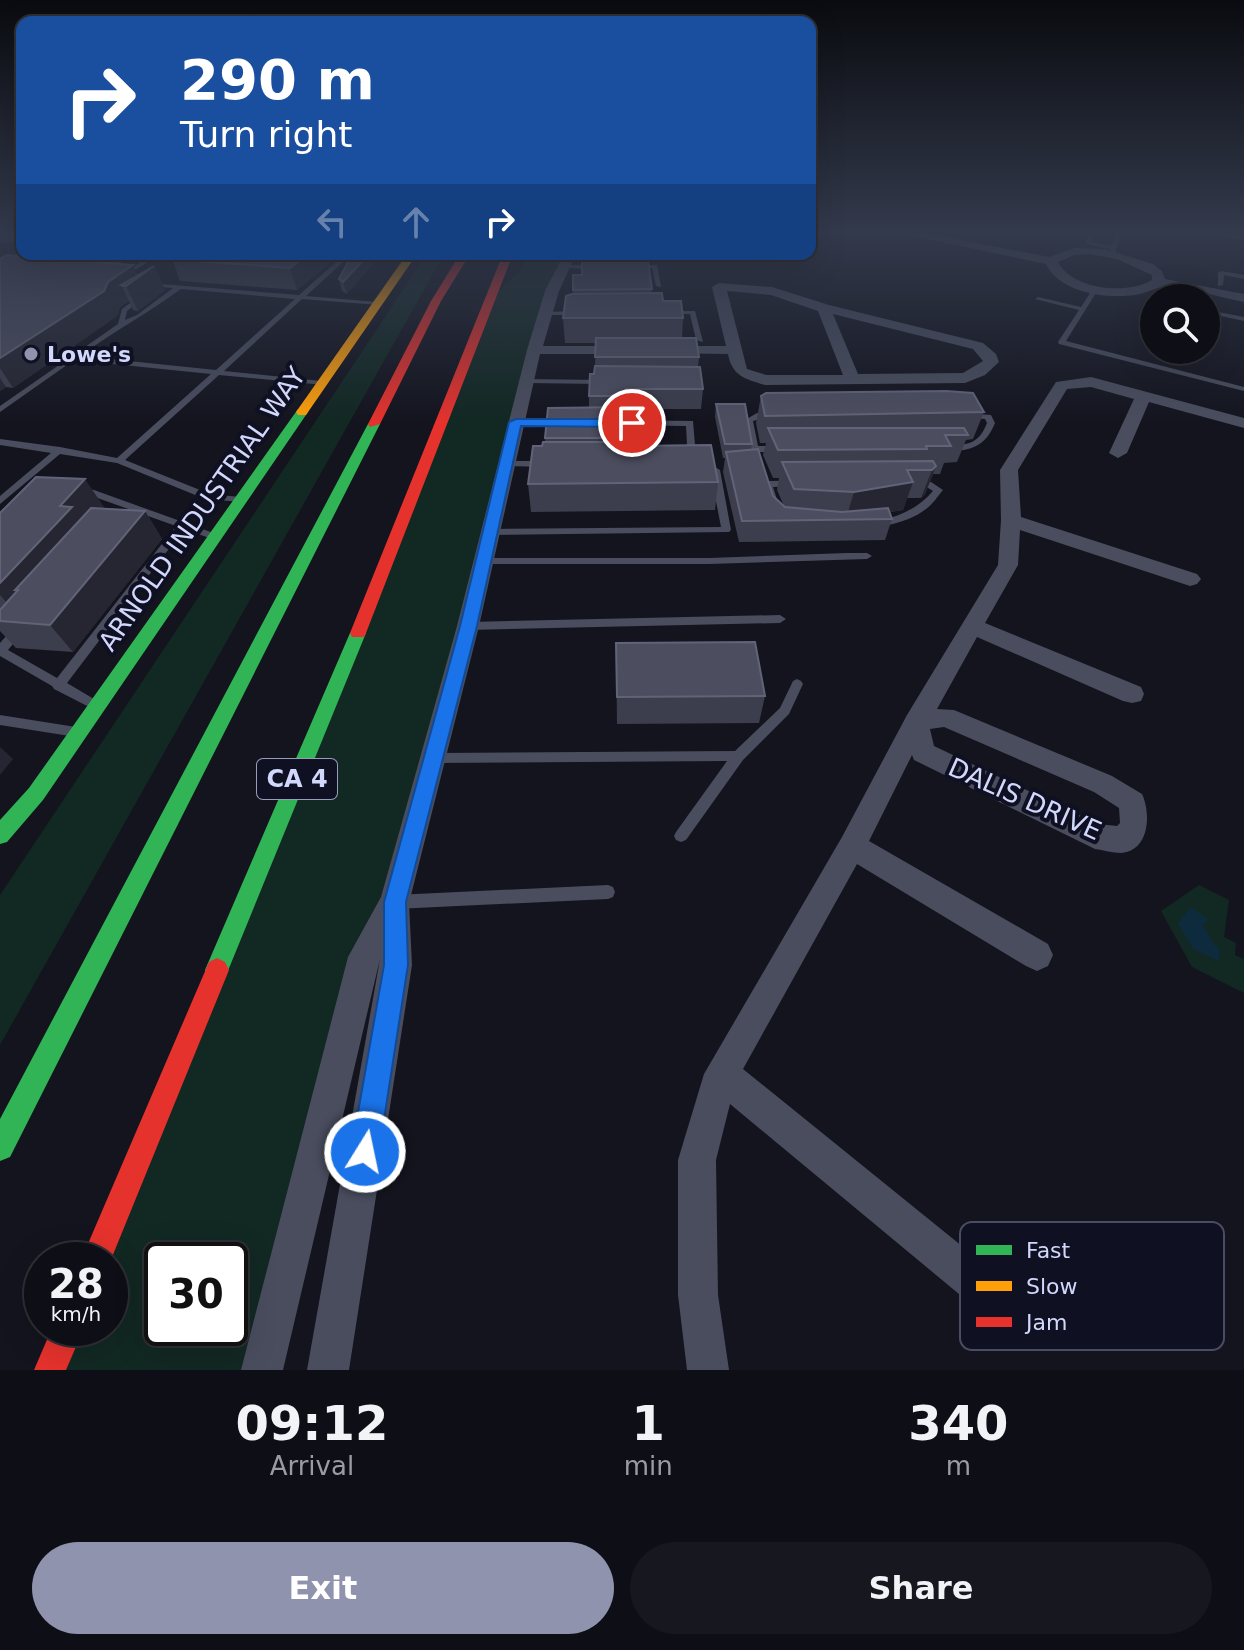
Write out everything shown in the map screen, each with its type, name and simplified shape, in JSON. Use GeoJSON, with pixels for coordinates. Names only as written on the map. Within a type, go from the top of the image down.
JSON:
{"type":"FeatureCollection","features":[{"type":"Feature","properties":{"kind":"main road","name":"ARNOLD INDUSTRIAL WAY"},"geometry":{"type":"LineString","coordinates":[[4,841],[384,294]]}},
{"type":"Feature","properties":{"kind":"main road"},"geometry":{"type":"LineString","coordinates":[[436,301],[437,294]]}},
{"type":"Feature","properties":{"kind":"main road"},"geometry":{"type":"LineString","coordinates":[[0,1147],[440,294]]}},
{"type":"Feature","properties":{"kind":"main road","name":"CA 4"},"geometry":{"type":"LineString","coordinates":[[104,1242],[387,563],[494,294]]}},
{"type":"Feature","properties":{"kind":"main road"},"geometry":{"type":"LineString","coordinates":[[0,1135],[45,1058]]}},
{"type":"Feature","properties":{"kind":"main road"},"geometry":{"type":"LineString","coordinates":[[50,1370],[60,1346]]}},
{"type":"Feature","properties":{"kind":"street"},"geometry":{"type":"LineString","coordinates":[[262,1370],[364,957],[395,902],[468,626],[534,350],[553,294]]}},
{"type":"Feature","properties":{"kind":"street"},"geometry":{"type":"LineString","coordinates":[[721,294],[733,350],[742,372],[765,380],[965,378],[980,372],[991,362],[991,357],[978,346],[824,308],[781,294]]}},
{"type":"Feature","properties":{"kind":"street"},"geometry":{"type":"LineString","coordinates":[[824,308],[852,379]]}},
{"type":"Feature","properties":{"kind":"street"},"geometry":{"type":"LineString","coordinates":[[534,350],[733,350]]}},
{"type":"Feature","properties":{"kind":"street"},"geometry":{"type":"LineString","coordinates":[[708,1370],[698,1295],[697,1160],[721,1074],[852,846],[916,722],[1008,565],[1011,520],[1009,470],[1062,385],[1091,382],[1244,423]]}},
{"type":"Feature","properties":{"kind":"street"},"geometry":{"type":"LineString","coordinates":[[1118,453],[1144,395]]}},
{"type":"Feature","properties":{"kind":"street"},"geometry":{"type":"LineString","coordinates":[[1011,520],[1190,579]]}},
{"type":"Feature","properties":{"kind":"street"},"geometry":{"type":"LineString","coordinates":[[974,627],[1132,694]]}},
{"type":"Feature","properties":{"kind":"street","name":"DALIS DRIVE"},"geometry":{"type":"LineString","coordinates":[[945,717],[1103,784],[1132,802],[1134,827],[1123,840],[1095,836],[923,752],[916,722],[945,717]]}},
{"type":"Feature","properties":{"kind":"street"},"geometry":{"type":"LineString","coordinates":[[852,846],[1037,955]]}},
{"type":"Feature","properties":{"kind":"street"},"geometry":{"type":"LineString","coordinates":[[328,1370],[396,965],[395,902]]}},
{"type":"Feature","properties":{"kind":"street"},"geometry":{"type":"LineString","coordinates":[[721,1074],[960,1270]]}},
{"type":"Feature","properties":{"kind":"lane"},"geometry":{"type":"LineString","coordinates":[[121,325],[124,310],[146,294]]}},
{"type":"Feature","properties":{"kind":"lane"},"geometry":{"type":"LineString","coordinates":[[0,410],[168,294]]}},
{"type":"Feature","properties":{"kind":"lane"},"geometry":{"type":"LineString","coordinates":[[256,294],[338,304],[377,304]]}},
{"type":"Feature","properties":{"kind":"lane"},"geometry":{"type":"LineString","coordinates":[[119,461],[305,294]]}},
{"type":"Feature","properties":{"kind":"lane"},"geometry":{"type":"LineString","coordinates":[[1092,294],[1062,342],[1244,389]]}},
{"type":"Feature","properties":{"kind":"lane"},"geometry":{"type":"LineString","coordinates":[[1038,299],[1083,309]]}},
{"type":"Feature","properties":{"kind":"lane"},"geometry":{"type":"LineString","coordinates":[[663,312],[693,312],[700,340]]}},
{"type":"Feature","properties":{"kind":"lane"},"geometry":{"type":"LineString","coordinates":[[545,314],[589,313]]}},
{"type":"Feature","properties":{"kind":"lane"},"geometry":{"type":"LineString","coordinates":[[1220,316],[1244,319]]}},
{"type":"Feature","properties":{"kind":"lane"},"geometry":{"type":"LineString","coordinates":[[73,358],[321,383]]}},
{"type":"Feature","properties":{"kind":"lane"},"geometry":{"type":"LineString","coordinates":[[526,381],[606,382]]}},
{"type":"Feature","properties":{"kind":"lane"},"geometry":{"type":"LineString","coordinates":[[936,449],[971,449],[987,437],[991,423],[988,417],[950,414]]}},
{"type":"Feature","properties":{"kind":"lane"},"geometry":{"type":"LineString","coordinates":[[768,484],[915,482],[938,490],[930,505],[910,518],[890,524],[784,523],[777,516],[759,464],[749,420],[760,415],[788,415]]}},
{"type":"Feature","properties":{"kind":"lane"},"geometry":{"type":"LineString","coordinates":[[516,422],[579,423]]}},
{"type":"Feature","properties":{"kind":"lane"},"geometry":{"type":"LineString","coordinates":[[595,423],[690,423],[691,445]]}},
{"type":"Feature","properties":{"kind":"lane"},"geometry":{"type":"LineString","coordinates":[[0,442],[119,461],[208,497],[240,500]]}},
{"type":"Feature","properties":{"kind":"lane"},"geometry":{"type":"LineString","coordinates":[[754,449],[786,449]]}},
{"type":"Feature","properties":{"kind":"lane"},"geometry":{"type":"LineString","coordinates":[[0,501],[60,450]]}},
{"type":"Feature","properties":{"kind":"lane"},"geometry":{"type":"LineString","coordinates":[[506,464],[550,464]]}},
{"type":"Feature","properties":{"kind":"lane"},"geometry":{"type":"LineString","coordinates":[[748,465],[759,464]]}},
{"type":"Feature","properties":{"kind":"lane"},"geometry":{"type":"LineString","coordinates":[[489,532],[726,530],[719,465],[699,465]]}},
{"type":"Feature","properties":{"kind":"lane"},"geometry":{"type":"LineString","coordinates":[[63,489],[91,492],[215,537]]}},
{"type":"Feature","properties":{"kind":"lane"},"geometry":{"type":"LineString","coordinates":[[117,516],[127,505]]}},
{"type":"Feature","properties":{"kind":"lane"},"geometry":{"type":"LineString","coordinates":[[58,686],[181,526]]}},
{"type":"Feature","properties":{"kind":"lane"},"geometry":{"type":"LineString","coordinates":[[483,561],[622,562],[764,559],[800,555],[867,556]]}},
{"type":"Feature","properties":{"kind":"lane"},"geometry":{"type":"LineString","coordinates":[[29,617],[0,651],[97,707]]}},
{"type":"Feature","properties":{"kind":"lane"},"geometry":{"type":"LineString","coordinates":[[468,626],[780,619]]}},
{"type":"Feature","properties":{"kind":"lane"},"geometry":{"type":"LineString","coordinates":[[681,836],[738,756],[785,711],[797,684]]}},
{"type":"Feature","properties":{"kind":"lane"},"geometry":{"type":"LineString","coordinates":[[0,720],[79,733]]}},
{"type":"Feature","properties":{"kind":"lane"},"geometry":{"type":"LineString","coordinates":[[434,758],[738,756]]}},
{"type":"Feature","properties":{"kind":"lane"},"geometry":{"type":"LineString","coordinates":[[395,902],[608,892]]}},
{"type":"Feature","properties":{"kind":"green space"},"geometry":{"type":"Polygon","coordinates":[[[400,294],[422,294],[0,1045],[0,895],[400,294]]]}},
{"type":"Feature","properties":{"kind":"green space"},"geometry":{"type":"Polygon","coordinates":[[[495,294],[551,294],[262,1370],[49,1370],[59,1346],[128,1346],[128,1242],[117,1242],[492,297],[495,294]]]}},
{"type":"Feature","properties":{"kind":"green space"},"geometry":{"type":"Polygon","coordinates":[[[1199,885],[1229,900],[1224,937],[1236,943],[1235,955],[1244,959],[1244,993],[1192,967],[1161,911],[1199,885]]]}},
{"type":"Feature","properties":{"kind":"water"},"geometry":{"type":"Polygon","coordinates":[[[1191,907],[1208,919],[1203,925],[1215,946],[1220,948],[1219,961],[1193,949],[1178,923],[1191,907]]]}},
{"type":"Feature","properties":{"kind":"building"},"geometry":{"type":"Polygon","coordinates":[[[0,294],[99,294],[0,358],[0,294]]]}},
{"type":"Feature","properties":{"kind":"building"},"geometry":{"type":"Polygon","coordinates":[[[662,294],[663,301],[681,301],[683,318],[563,318],[566,296],[662,294]]]}},
{"type":"Feature","properties":{"kind":"building"},"geometry":{"type":"Polygon","coordinates":[[[596,338],[696,338],[699,357],[595,357],[596,338]]]}},
{"type":"Feature","properties":{"kind":"building"},"geometry":{"type":"Polygon","coordinates":[[[595,366],[700,367],[703,389],[626,389],[627,396],[589,396],[590,374],[594,374],[595,366]]]}},
{"type":"Feature","properties":{"kind":"building"},"geometry":{"type":"Polygon","coordinates":[[[766,393],[973,393],[984,412],[765,416],[761,396],[766,393]]]}},
{"type":"Feature","properties":{"kind":"building"},"geometry":{"type":"Polygon","coordinates":[[[716,404],[745,404],[752,444],[725,444],[716,404]]]}},
{"type":"Feature","properties":{"kind":"building"},"geometry":{"type":"Polygon","coordinates":[[[627,407],[627,438],[545,438],[548,408],[627,407]]]}},
{"type":"Feature","properties":{"kind":"building"},"geometry":{"type":"Polygon","coordinates":[[[768,428],[964,428],[968,435],[945,435],[951,446],[926,446],[927,449],[778,450],[768,428]]]}},
{"type":"Feature","properties":{"kind":"building"},"geometry":{"type":"Polygon","coordinates":[[[543,442],[628,442],[628,446],[711,445],[718,482],[528,484],[533,446],[542,446],[543,442]]]}},
{"type":"Feature","properties":{"kind":"building"},"geometry":{"type":"Polygon","coordinates":[[[758,449],[773,496],[785,507],[842,512],[888,508],[892,519],[742,521],[726,452],[758,449]]]}},
{"type":"Feature","properties":{"kind":"building"},"geometry":{"type":"Polygon","coordinates":[[[933,461],[936,466],[932,470],[907,470],[913,482],[854,492],[794,489],[782,462],[933,461]]]}},
{"type":"Feature","properties":{"kind":"building"},"geometry":{"type":"Polygon","coordinates":[[[36,477],[85,479],[60,506],[72,507],[0,583],[0,513],[36,477]]]}},
{"type":"Feature","properties":{"kind":"building"},"geometry":{"type":"Polygon","coordinates":[[[91,508],[145,511],[50,625],[0,621],[0,610],[18,590],[15,590],[91,508]]]}},
{"type":"Feature","properties":{"kind":"building"},"geometry":{"type":"Polygon","coordinates":[[[755,642],[765,696],[617,697],[616,643],[755,642]]]}},
{"type":"Feature","properties":{"kind":"traffic: fast"},"geometry":{"type":"LineString","coordinates":[[0,835],[36,794],[302,412]]}},
{"type":"Feature","properties":{"kind":"traffic: fast"},"geometry":{"type":"LineString","coordinates":[[0,1147],[374,424]]}},
{"type":"Feature","properties":{"kind":"traffic: fast"},"geometry":{"type":"LineString","coordinates":[[217,970],[358,633]]}},
{"type":"Feature","properties":{"kind":"traffic: slow"},"geometry":{"type":"LineString","coordinates":[[302,412],[384,294]]}},
{"type":"Feature","properties":{"kind":"traffic: jam"},"geometry":{"type":"LineString","coordinates":[[374,424],[440,294]]}},
{"type":"Feature","properties":{"kind":"traffic: jam"},"geometry":{"type":"LineString","coordinates":[[358,633],[492,294]]}},
{"type":"Feature","properties":{"kind":"traffic: jam"},"geometry":{"type":"LineString","coordinates":[[104,1242],[217,970]]}},
{"type":"Feature","properties":{"kind":"traffic: jam"},"geometry":{"type":"LineString","coordinates":[[50,1370],[60,1346]]}},
{"type":"Feature","properties":{"kind":"place","name":"Lowe's"},"geometry":{"type":"Point","coordinates":[31,354]}},
{"type":"Feature","properties":{"kind":"route"},"geometry":{"type":"LineString","coordinates":[[365,1152],[396,965],[395,902],[468,626],[516,422],[632,423]]}}]}
